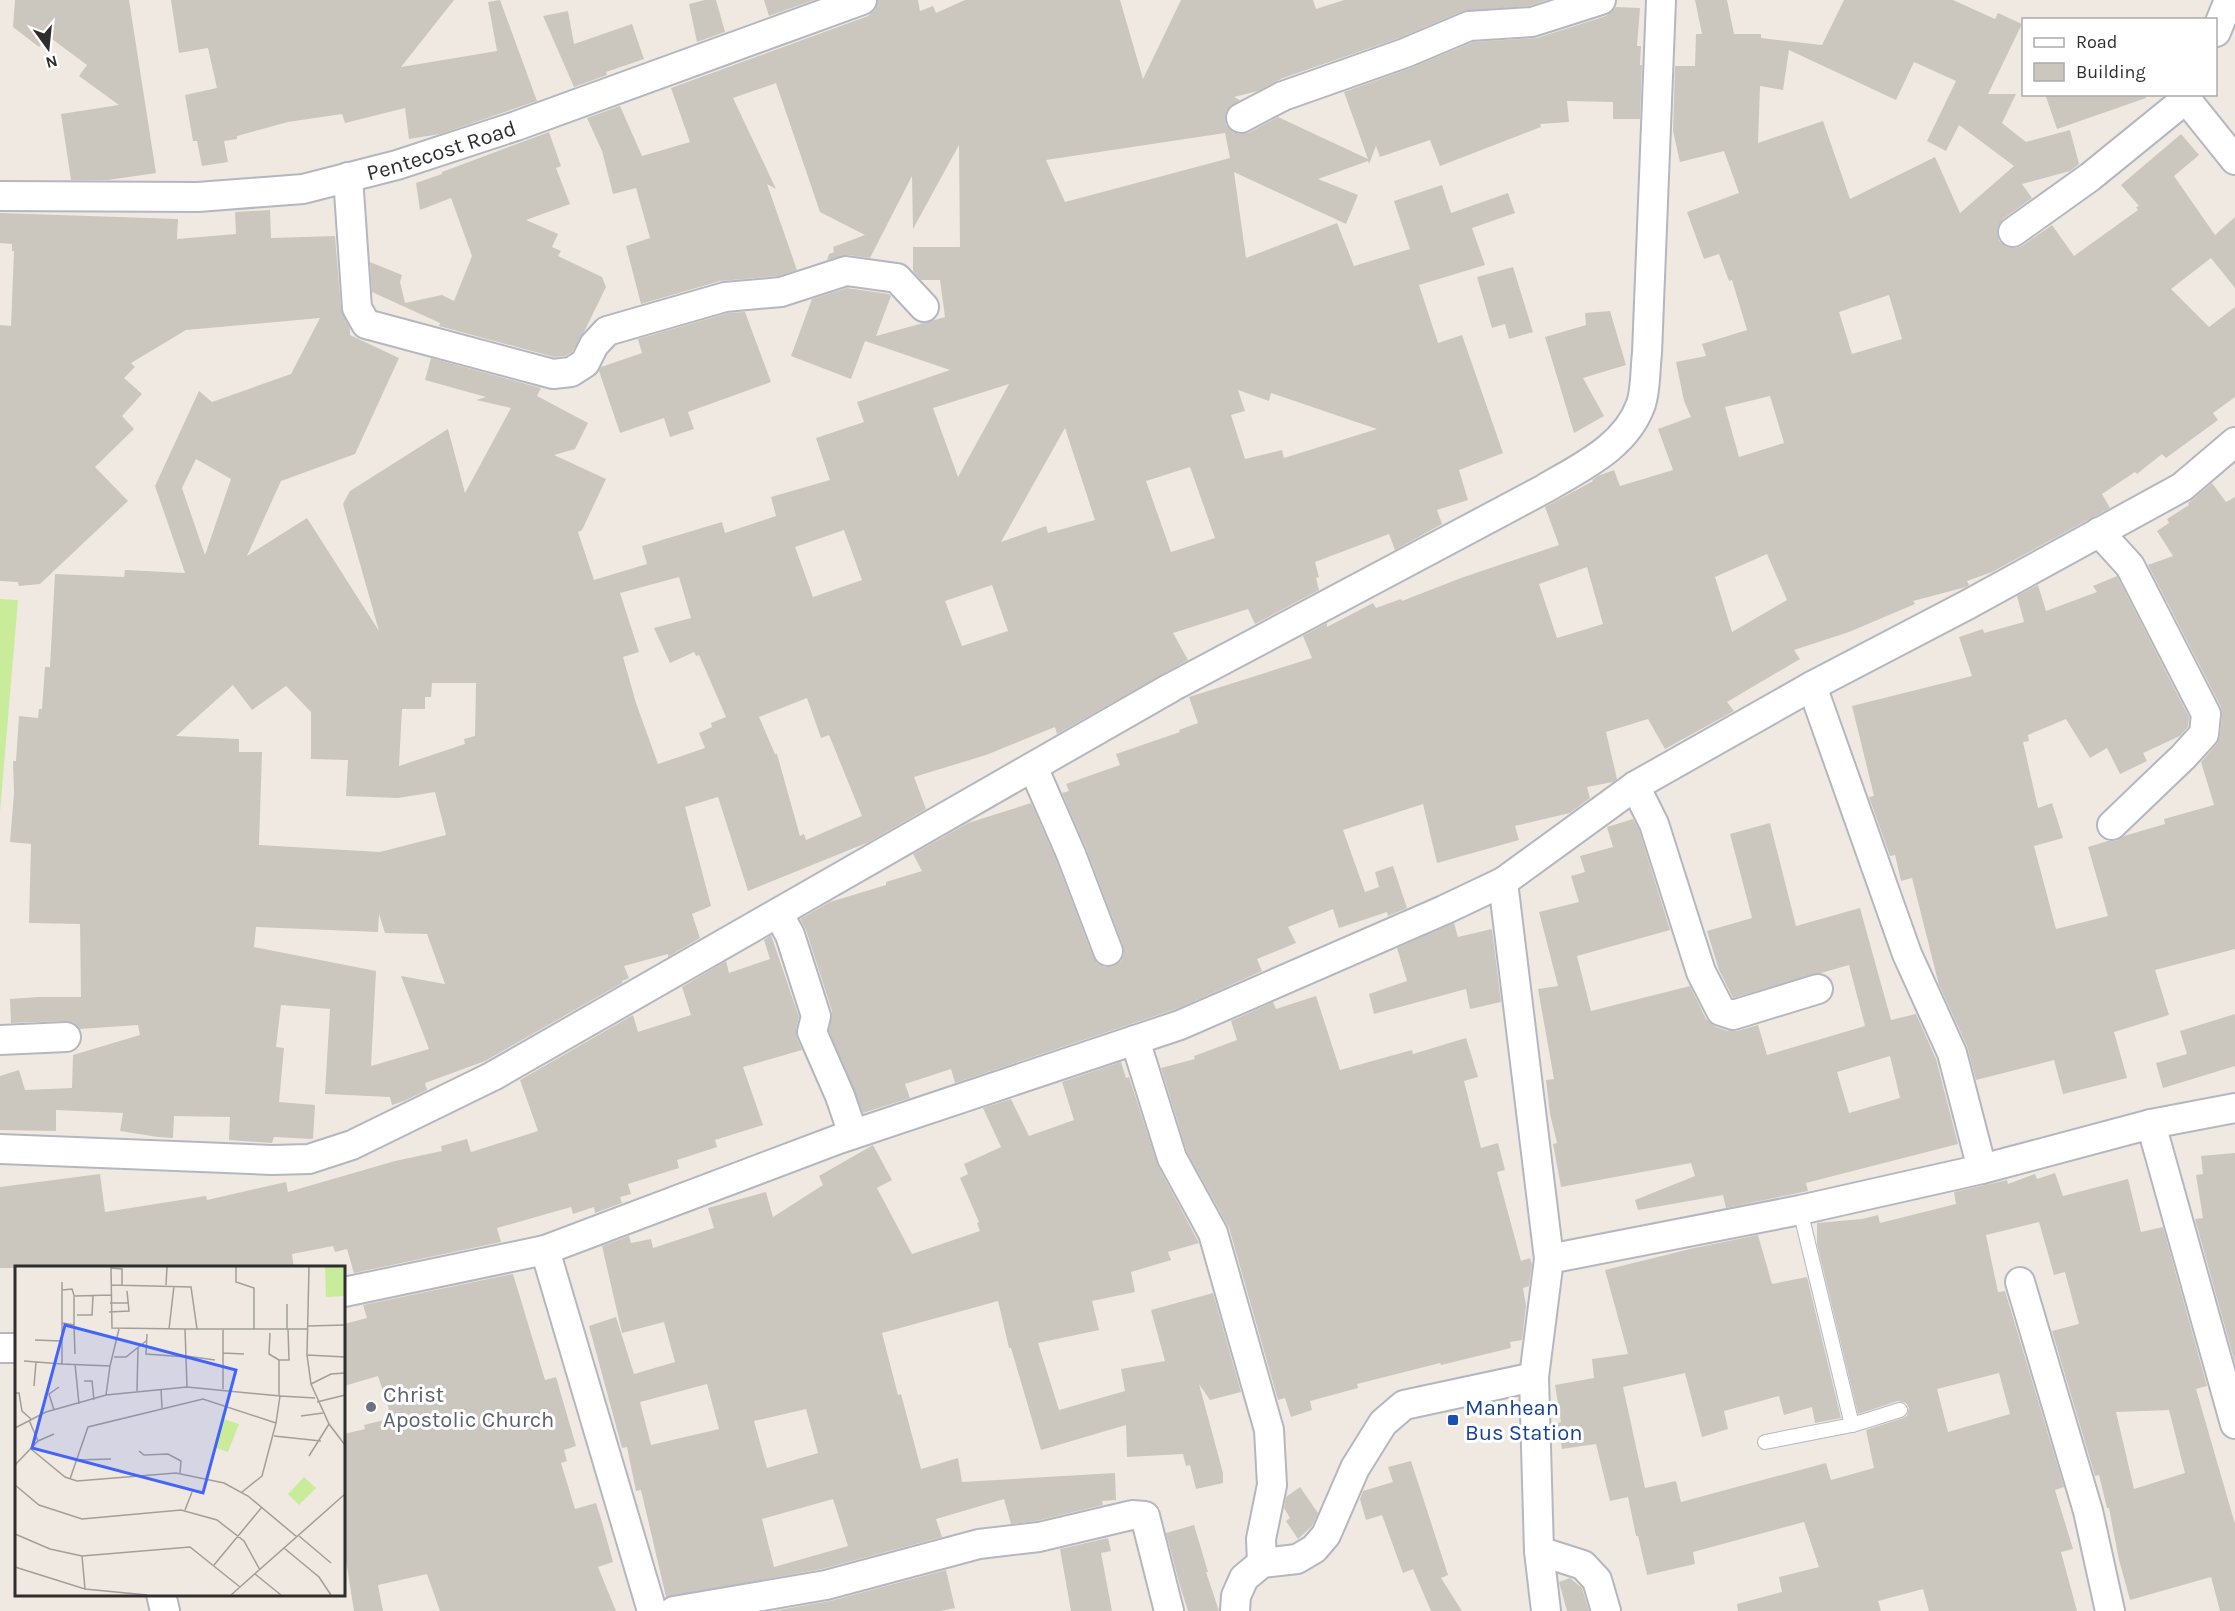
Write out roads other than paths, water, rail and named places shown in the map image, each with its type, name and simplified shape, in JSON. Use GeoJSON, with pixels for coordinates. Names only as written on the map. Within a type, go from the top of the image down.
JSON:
{"type":"FeatureCollection","features":[{"type":"Feature","properties":{"kind":"street","name":"Pentecost Road"},"geometry":{"type":"LineString","coordinates":[[0,196],[198,197],[303,189],[397,165],[516,126],[862,0]]}},
{"type":"Feature","properties":{"kind":"street"},"geometry":{"type":"LineString","coordinates":[[1241,118],[1283,96],[1405,53],[1469,26],[1532,22],[1601,0]]}},
{"type":"Feature","properties":{"kind":"street"},"geometry":{"type":"LineString","coordinates":[[0,1149],[272,1160],[309,1159],[352,1145],[493,1076],[1172,687],[1544,489],[1597,458],[1622,437],[1641,404],[1647,353],[1661,0]]}},
{"type":"Feature","properties":{"kind":"street"},"geometry":{"type":"LineString","coordinates":[[2217,30],[2229,0]]}},
{"type":"Feature","properties":{"kind":"street"},"geometry":{"type":"LineString","coordinates":[[2013,232],[2090,177],[2187,97],[2235,160]]}},
{"type":"Feature","properties":{"kind":"street"},"geometry":{"type":"LineString","coordinates":[[348,177],[357,308],[366,324],[553,374],[571,372],[585,363],[594,345],[607,331],[725,297],[781,292],[846,271],[897,278],[924,307]]}},
{"type":"Feature","properties":{"kind":"street"},"geometry":{"type":"LineString","coordinates":[[345,1292],[545,1250],[853,1134],[1202,1016],[1444,910],[1503,882],[1635,786],[1812,686],[2182,487],[2235,441]]}},
{"type":"Feature","properties":{"kind":"street"},"geometry":{"type":"LineString","coordinates":[[2099,532],[2130,566],[2206,714],[2204,734],[2112,825]]}},
{"type":"Feature","properties":{"kind":"street"},"geometry":{"type":"LineString","coordinates":[[1812,686],[1907,954],[1952,1053],[1982,1169]]}},
{"type":"Feature","properties":{"kind":"street"},"geometry":{"type":"LineString","coordinates":[[1033,767],[1071,854],[1108,951]]}},
{"type":"Feature","properties":{"kind":"street"},"geometry":{"type":"LineString","coordinates":[[1635,786],[1654,824],[1701,972],[1721,1011],[1733,1015],[1818,989]]}},
{"type":"Feature","properties":{"kind":"street"},"geometry":{"type":"LineString","coordinates":[[1503,882],[1549,1259],[1534,1377],[1539,1551],[1546,1611]]}},
{"type":"Feature","properties":{"kind":"street"},"geometry":{"type":"LineString","coordinates":[[778,913],[789,935],[816,1016],[812,1032],[840,1096],[853,1134]]}},
{"type":"Feature","properties":{"kind":"street"},"geometry":{"type":"LineString","coordinates":[[0,1040],[66,1037]]}},
{"type":"Feature","properties":{"kind":"street"},"geometry":{"type":"LineString","coordinates":[[1135,1040],[1173,1158],[1213,1233],[1269,1430],[1272,1485],[1261,1539],[1262,1563]]}},
{"type":"Feature","properties":{"kind":"street"},"geometry":{"type":"LineString","coordinates":[[1549,1259],[1800,1210],[1982,1169],[2151,1124],[2235,1108]]}},
{"type":"Feature","properties":{"kind":"street"},"geometry":{"type":"LineString","coordinates":[[2151,1124],[2233,1407]]}},
{"type":"Feature","properties":{"kind":"street"},"geometry":{"type":"LineString","coordinates":[[545,1250],[652,1611]]}},
{"type":"Feature","properties":{"kind":"street"},"geometry":{"type":"LineString","coordinates":[[2020,1282],[2088,1511],[2110,1611]]}},
{"type":"Feature","properties":{"kind":"street"},"geometry":{"type":"LineString","coordinates":[[1235,1611],[1236,1596],[1244,1578],[1262,1563],[1297,1559],[1314,1549],[1326,1535],[1355,1468],[1383,1422],[1404,1406],[1534,1377]]}},
{"type":"Feature","properties":{"kind":"street"},"geometry":{"type":"LineString","coordinates":[[674,1611],[826,1585],[980,1544],[1038,1537],[1132,1515],[1145,1516],[1169,1611]]}},
{"type":"Feature","properties":{"kind":"street"},"geometry":{"type":"LineString","coordinates":[[1539,1551],[1583,1564],[1597,1580],[1606,1611]]}},
{"type":"Feature","properties":{"kind":"street"},"geometry":{"type":"LineString","coordinates":[[161,1596],[165,1611]]}},
{"type":"Feature","properties":{"kind":"lane"},"geometry":{"type":"LineString","coordinates":[[1800,1210],[1852,1425]]}},
{"type":"Feature","properties":{"kind":"lane"},"geometry":{"type":"LineString","coordinates":[[1765,1442],[1852,1425],[1900,1410]]}},
{"type":"Feature","properties":{"kind":"place","name":"Christ Apostolic Church"},"geometry":{"type":"Point","coordinates":[371,1407]}},
{"type":"Feature","properties":{"kind":"place","name":"Manhean Bus Station"},"geometry":{"type":"Point","coordinates":[1453,1420]}}]}
